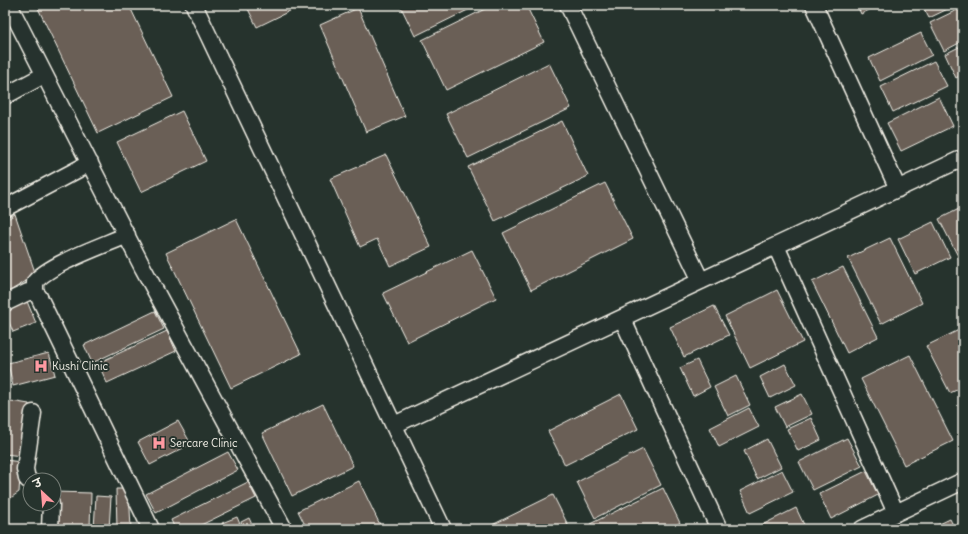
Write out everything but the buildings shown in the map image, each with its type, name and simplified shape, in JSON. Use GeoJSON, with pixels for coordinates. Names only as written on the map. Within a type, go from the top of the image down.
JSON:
{"type":"FeatureCollection","features":[{"type":"Feature","properties":{"kind":"street"},"geometry":{"type":"LineString","coordinates":[[194,5],[443,529]]}},
{"type":"Feature","properties":{"kind":"street"},"geometry":{"type":"LineString","coordinates":[[568,5],[701,281]]}},
{"type":"Feature","properties":{"kind":"street"},"geometry":{"type":"LineString","coordinates":[[814,5],[898,189]]}},
{"type":"Feature","properties":{"kind":"street"},"geometry":{"type":"LineString","coordinates":[[8,10],[44,75],[127,235],[284,529]]}},
{"type":"Feature","properties":{"kind":"street"},"geometry":{"type":"LineString","coordinates":[[5,96],[44,75]]}},
{"type":"Feature","properties":{"kind":"street"},"geometry":{"type":"LineString","coordinates":[[394,425],[963,158]]}},
{"type":"Feature","properties":{"kind":"street"},"geometry":{"type":"LineString","coordinates":[[5,208],[90,164]]}},
{"type":"Feature","properties":{"kind":"street"},"geometry":{"type":"LineString","coordinates":[[127,235],[58,266],[43,275],[35,282],[35,292],[39,297],[151,529]]}},
{"type":"Feature","properties":{"kind":"street"},"geometry":{"type":"LineString","coordinates":[[776,246],[896,513]]}},
{"type":"Feature","properties":{"kind":"street"},"geometry":{"type":"LineString","coordinates":[[5,302],[28,292],[35,292]]}},
{"type":"Feature","properties":{"kind":"street"},"geometry":{"type":"LineString","coordinates":[[622,318],[719,529]]}},
{"type":"Feature","properties":{"kind":"street"},"geometry":{"type":"LineString","coordinates":[[26,472],[33,413]]}},
{"type":"Feature","properties":{"kind":"street"},"geometry":{"type":"LineString","coordinates":[[862,529],[963,481]]}},
{"type":"Feature","properties":{"kind":"street"},"geometry":{"type":"LineString","coordinates":[[50,529],[51,512]]}},
{"type":"Feature","properties":{"kind":"place","name":"Kushi Clinic"},"geometry":{"type":"Point","coordinates":[41,366]}},
{"type":"Feature","properties":{"kind":"place","name":"Sercare Clinic"},"geometry":{"type":"Point","coordinates":[159,443]}}]}
